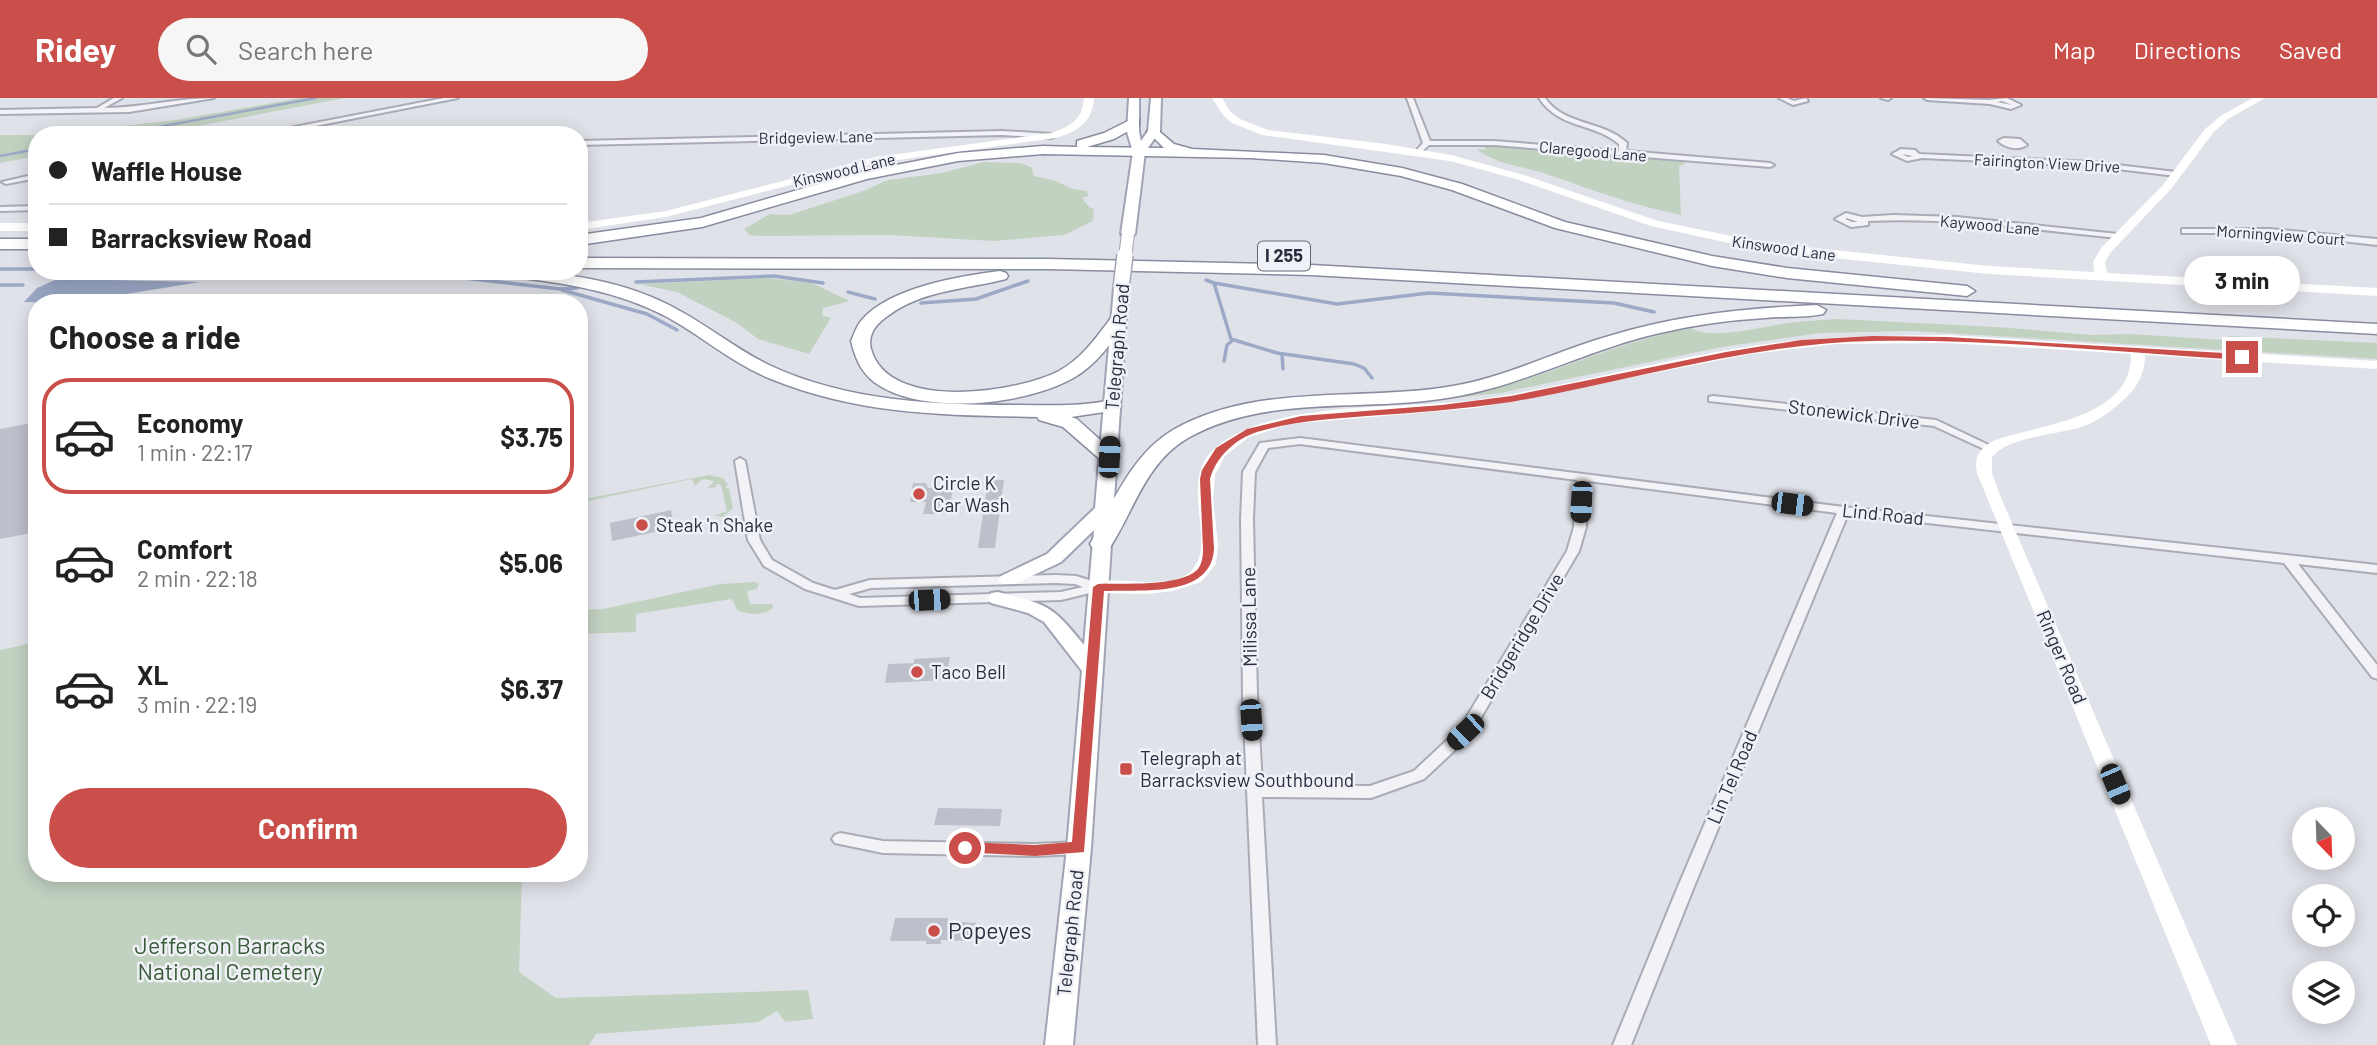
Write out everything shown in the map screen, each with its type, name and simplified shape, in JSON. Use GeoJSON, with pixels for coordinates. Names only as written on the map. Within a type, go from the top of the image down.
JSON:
{"type":"FeatureCollection","features":[{"type":"Feature","properties":{"kind":"highway"},"geometry":{"type":"LineString","coordinates":[[1043,150],[1100,139],[1134,122]]}},
{"type":"Feature","properties":{"kind":"highway"},"geometry":{"type":"LineString","coordinates":[[1154,131],[1170,147],[1203,153]]}},
{"type":"Feature","properties":{"kind":"highway"},"geometry":{"type":"LineString","coordinates":[[588,239],[648,232],[709,220],[904,166],[958,157],[1043,150],[1203,153],[1299,157],[1385,169],[1457,187],[1586,232],[1712,261],[1787,273],[1987,293]]}},
{"type":"Feature","properties":{"kind":"highway"},"geometry":{"type":"LineString","coordinates":[[0,244],[28,244]]}},
{"type":"Feature","properties":{"kind":"highway","name":"I 255"},"geometry":{"type":"LineString","coordinates":[[588,248],[1267,255],[2377,314]]}},
{"type":"Feature","properties":{"kind":"highway"},"geometry":{"type":"LineString","coordinates":[[0,259],[28,260]]}},
{"type":"Feature","properties":{"kind":"highway","name":"I 255"},"geometry":{"type":"LineString","coordinates":[[588,264],[1118,265],[1373,272],[2377,329]]}},
{"type":"Feature","properties":{"kind":"highway"},"geometry":{"type":"LineString","coordinates":[[1118,265],[993,276],[933,289],[898,302],[879,314],[863,334],[860,348],[871,369],[899,387],[928,394],[984,397],[1024,390],[1065,375],[1089,358],[1118,322]]}},
{"type":"Feature","properties":{"kind":"highway"},"geometry":{"type":"LineString","coordinates":[[566,280],[629,296],[669,312],[758,367],[829,393],[869,403],[932,412],[1111,407]]}},
{"type":"Feature","properties":{"kind":"highway"},"geometry":{"type":"LineString","coordinates":[[1101,544],[1143,468],[1156,452],[1179,434],[1223,416],[1272,407],[1382,401],[1452,392],[1502,380],[1626,336],[1703,320],[1785,311],[1949,305]]}},
{"type":"Feature","properties":{"kind":"highway"},"geometry":{"type":"LineString","coordinates":[[1019,411],[1070,423],[1109,457]]}},
{"type":"Feature","properties":{"kind":"main road","name":"Telegraph Road"},"geometry":{"type":"LineString","coordinates":[[1059,1045],[1079,848],[1121,288],[1139,152],[1133,132],[1134,98]]}},
{"type":"Feature","properties":{"kind":"main road","name":"Telegraph Road"},"geometry":{"type":"LineString","coordinates":[[1139,152],[1154,131],[1158,99]]}},
{"type":"Feature","properties":{"kind":"main road"},"geometry":{"type":"LineString","coordinates":[[1092,670],[1051,617],[1003,589],[1054,558],[1104,510]]}},
{"type":"Feature","properties":{"kind":"street"},"geometry":{"type":"LineString","coordinates":[[97,110],[119,98]]}},
{"type":"Feature","properties":{"kind":"street"},"geometry":{"type":"LineString","coordinates":[[0,112],[147,108],[211,98]]}},
{"type":"Feature","properties":{"kind":"street"},"geometry":{"type":"LineString","coordinates":[[304,126],[455,98]]}},
{"type":"Feature","properties":{"kind":"street","name":"Kinswood Lane"},"geometry":{"type":"LineString","coordinates":[[588,226],[670,213],[876,160],[1016,143],[1068,131],[1084,120],[1089,109],[1089,98]]}},
{"type":"Feature","properties":{"kind":"street","name":"Kinswood Lane"},"geometry":{"type":"LineString","coordinates":[[1217,98],[1226,113],[1236,121],[1266,133],[1423,147],[1655,224],[1766,247],[1906,262],[2377,292]]}},
{"type":"Feature","properties":{"kind":"street"},"geometry":{"type":"LineString","coordinates":[[1410,98],[1423,147]]}},
{"type":"Feature","properties":{"kind":"street"},"geometry":{"type":"LineString","coordinates":[[1542,98],[1546,108],[1553,113],[1617,137],[1623,143],[1622,153]]}},
{"type":"Feature","properties":{"kind":"street"},"geometry":{"type":"LineString","coordinates":[[1782,98],[1799,103],[1805,101],[1803,98]]}},
{"type":"Feature","properties":{"kind":"street"},"geometry":{"type":"LineString","coordinates":[[1927,98],[1990,102],[2011,107],[2018,105],[2004,98],[1990,102]]}},
{"type":"Feature","properties":{"kind":"street"},"geometry":{"type":"LineString","coordinates":[[2101,276],[2099,262],[2118,236],[2176,174],[2201,139],[2218,123],[2260,98]]}},
{"type":"Feature","properties":{"kind":"street","name":"Bridgeview Lane"},"geometry":{"type":"LineString","coordinates":[[588,143],[1002,132],[1052,135]]}},
{"type":"Feature","properties":{"kind":"street","name":"Claregood Lane"},"geometry":{"type":"LineString","coordinates":[[1423,147],[1494,143],[1770,165]]}},
{"type":"Feature","properties":{"kind":"street"},"geometry":{"type":"LineString","coordinates":[[2017,147],[2034,163]]}},
{"type":"Feature","properties":{"kind":"street","name":"Fairington View Drive"},"geometry":{"type":"LineString","coordinates":[[1919,156],[2125,166],[2176,174]]}},
{"type":"Feature","properties":{"kind":"street"},"geometry":{"type":"LineString","coordinates":[[6,182],[28,178]]}},
{"type":"Feature","properties":{"kind":"street"},"geometry":{"type":"LineString","coordinates":[[0,209],[28,208]]}},
{"type":"Feature","properties":{"kind":"street","name":"Kaywood Lane"},"geometry":{"type":"LineString","coordinates":[[1862,219],[1897,217],[2118,236]]}},
{"type":"Feature","properties":{"kind":"street"},"geometry":{"type":"LineString","coordinates":[[0,227],[28,227]]}},
{"type":"Feature","properties":{"kind":"street","name":"Morningview Court"},"geometry":{"type":"LineString","coordinates":[[2185,231],[2270,231],[2377,242]]}},
{"type":"Feature","properties":{"kind":"street"},"geometry":{"type":"LineString","coordinates":[[836,594],[870,584],[1003,589],[1061,596],[1098,587],[1177,584],[1201,573],[1208,560],[1205,479],[1219,450],[1239,436],[1274,423],[1315,417],[1476,404],[1738,352],[1801,343],[1912,338],[2377,365]]}},
{"type":"Feature","properties":{"kind":"street"},"geometry":{"type":"LineString","coordinates":[[1990,448],[2003,442],[2067,427],[2098,414],[2125,391],[2133,379],[2137,369],[2137,351]]}},
{"type":"Feature","properties":{"kind":"street","name":"Stonewick Drive"},"geometry":{"type":"LineString","coordinates":[[1713,398],[1936,423],[1990,448]]}},
{"type":"Feature","properties":{"kind":"street","name":"Lind Road"},"geometry":{"type":"LineString","coordinates":[[1264,445],[1300,441],[1844,510],[2377,569]]}},
{"type":"Feature","properties":{"kind":"street","name":"Milissa Lane"},"geometry":{"type":"LineString","coordinates":[[1264,445],[1249,472],[1247,519],[1250,696],[1267,1045]]}},
{"type":"Feature","properties":{"kind":"street","name":"Ringer Road"},"geometry":{"type":"LineString","coordinates":[[1990,448],[1983,458],[1985,474],[2224,1045]]}},
{"type":"Feature","properties":{"kind":"street"},"geometry":{"type":"LineString","coordinates":[[740,461],[754,540],[768,564],[809,586],[859,602],[1003,589],[1056,579],[1076,580],[1098,587]]}},
{"type":"Feature","properties":{"kind":"street","name":"Bridgeridge Drive"},"geometry":{"type":"LineString","coordinates":[[1256,791],[1371,792],[1419,775],[1465,732],[1573,551],[1580,527],[1583,478]]}},
{"type":"Feature","properties":{"kind":"street","name":"Lin Tel Road"},"geometry":{"type":"LineString","coordinates":[[1622,1045],[1844,510]]}},
{"type":"Feature","properties":{"kind":"street"},"geometry":{"type":"LineString","coordinates":[[2288,559],[2377,674]]}},
{"type":"Feature","properties":{"kind":"street"},"geometry":{"type":"LineString","coordinates":[[840,839],[883,847],[1035,850],[1079,848]]}},
{"type":"Feature","properties":{"kind":"green space"},"geometry":{"type":"Polygon","coordinates":[[[300,98],[345,98],[197,126],[122,126],[176,120],[300,98]]]}},
{"type":"Feature","properties":{"kind":"green space"},"geometry":{"type":"Polygon","coordinates":[[[0,135],[28,135],[28,158],[0,163],[0,135]]]}},
{"type":"Feature","properties":{"kind":"green space"},"geometry":{"type":"Polygon","coordinates":[[[1485,145],[1682,161],[1685,164],[1679,166],[1681,215],[1632,203],[1503,162],[1476,149],[1485,150],[1485,145]]]}},
{"type":"Feature","properties":{"kind":"green space"},"geometry":{"type":"Polygon","coordinates":[[[984,162],[1020,163],[1031,167],[1034,176],[1056,181],[1072,189],[1087,191],[1088,196],[1082,198],[1094,209],[1093,221],[1064,235],[994,241],[888,235],[758,236],[749,235],[744,229],[770,214],[789,215],[888,180],[942,173],[984,162]]]}},
{"type":"Feature","properties":{"kind":"green space"},"geometry":{"type":"Polygon","coordinates":[[[767,278],[812,283],[850,301],[823,308],[822,315],[831,318],[809,354],[758,339],[737,323],[677,292],[639,284],[767,278]]]}},
{"type":"Feature","properties":{"kind":"green space"},"geometry":{"type":"Polygon","coordinates":[[[1838,319],[2092,335],[2131,334],[2223,340],[2229,336],[2377,343],[2377,359],[1912,331],[1820,333],[1722,347],[1500,393],[1409,403],[1493,389],[1620,347],[1691,328],[1700,332],[1724,333],[1788,323],[1838,319]]]}},
{"type":"Feature","properties":{"kind":"green space"},"geometry":{"type":"Polygon","coordinates":[[[709,475],[723,478],[728,485],[725,488],[729,488],[733,508],[723,517],[714,516],[727,511],[721,485],[708,488],[714,481],[703,479],[695,486],[692,479],[588,501],[588,498],[709,475]]]}},
{"type":"Feature","properties":{"kind":"green space"},"geometry":{"type":"Polygon","coordinates":[[[755,582],[759,584],[757,589],[747,591],[750,604],[772,604],[773,608],[751,614],[737,610],[732,599],[636,614],[636,632],[588,634],[588,610],[603,609],[720,584],[755,582]]]}},
{"type":"Feature","properties":{"kind":"green space","name":"Jefferson Barracks National Cemetery"},"geometry":{"type":"Polygon","coordinates":[[[28,644],[28,882],[522,882],[519,972],[556,998],[808,990],[813,1019],[785,1022],[777,1011],[758,1022],[596,1034],[589,1045],[0,1045],[0,650],[28,644]]]}},
{"type":"Feature","properties":{"kind":"water"},"geometry":{"type":"Polygon","coordinates":[[[55,280],[200,282],[126,294],[31,294],[37,288],[55,280]]]}},
{"type":"Feature","properties":{"kind":"building"},"geometry":{"type":"Polygon","coordinates":[[[28,424],[28,534],[0,539],[0,429],[28,424]]]}},
{"type":"Feature","properties":{"kind":"building"},"geometry":{"type":"Polygon","coordinates":[[[988,480],[1004,480],[995,548],[978,548],[988,480]]]}},
{"type":"Feature","properties":{"kind":"building"},"geometry":{"type":"Polygon","coordinates":[[[913,483],[926,483],[928,488],[953,488],[949,514],[923,514],[926,502],[910,502],[913,483]]]}},
{"type":"Feature","properties":{"kind":"building","name":"Steak 'n Shake"},"geometry":{"type":"Polygon","coordinates":[[[671,510],[674,528],[612,541],[610,523],[671,510]]]}},
{"type":"Feature","properties":{"kind":"building","name":"Taco Bell"},"geometry":{"type":"Polygon","coordinates":[[[950,657],[946,680],[885,683],[888,664],[950,657]]]}},
{"type":"Feature","properties":{"kind":"building"},"geometry":{"type":"Polygon","coordinates":[[[938,808],[1002,809],[1000,826],[934,825],[938,808]]]}},
{"type":"Feature","properties":{"kind":"building","name":"Popeyes"},"geometry":{"type":"Polygon","coordinates":[[[895,918],[948,918],[947,921],[976,923],[974,938],[970,941],[941,940],[941,944],[926,944],[926,941],[890,941],[895,918]]]}},
{"type":"Feature","properties":{"kind":"waterway"},"geometry":{"type":"LineString","coordinates":[[163,126],[316,98]]}},
{"type":"Feature","properties":{"kind":"waterway"},"geometry":{"type":"LineString","coordinates":[[0,156],[28,151]]}},
{"type":"Feature","properties":{"kind":"waterway"},"geometry":{"type":"LineString","coordinates":[[0,269],[28,269]]}},
{"type":"Feature","properties":{"kind":"waterway"},"geometry":{"type":"LineString","coordinates":[[636,282],[774,276],[823,283]]}},
{"type":"Feature","properties":{"kind":"waterway"},"geometry":{"type":"LineString","coordinates":[[481,280],[560,289],[577,288]]}},
{"type":"Feature","properties":{"kind":"waterway"},"geometry":{"type":"LineString","coordinates":[[1206,280],[1214,283]]}},
{"type":"Feature","properties":{"kind":"waterway"},"geometry":{"type":"LineString","coordinates":[[921,303],[976,299],[1028,281]]}},
{"type":"Feature","properties":{"kind":"waterway"},"geometry":{"type":"LineString","coordinates":[[1214,283],[1337,304],[1429,293],[1614,303],[1654,312]]}},
{"type":"Feature","properties":{"kind":"waterway"},"geometry":{"type":"LineString","coordinates":[[1214,283],[1231,339],[1277,353],[1354,364],[1364,368],[1372,378]]}},
{"type":"Feature","properties":{"kind":"waterway"},"geometry":{"type":"LineString","coordinates":[[0,285],[23,285]]}},
{"type":"Feature","properties":{"kind":"waterway"},"geometry":{"type":"LineString","coordinates":[[562,290],[576,294]]}},
{"type":"Feature","properties":{"kind":"waterway"},"geometry":{"type":"LineString","coordinates":[[848,292],[875,299]]}},
{"type":"Feature","properties":{"kind":"waterway"},"geometry":{"type":"LineString","coordinates":[[588,297],[647,314],[677,330]]}},
{"type":"Feature","properties":{"kind":"waterway"},"geometry":{"type":"LineString","coordinates":[[1224,361],[1227,345],[1233,340]]}},
{"type":"Feature","properties":{"kind":"waterway"},"geometry":{"type":"LineString","coordinates":[[1282,354],[1283,369]]}},
{"type":"Feature","properties":{"kind":"place","name":"Circle K Car Wash"},"geometry":{"type":"Point","coordinates":[919,494]}},
{"type":"Feature","properties":{"kind":"place","name":"Steak 'n Shake"},"geometry":{"type":"Point","coordinates":[642,525]}},
{"type":"Feature","properties":{"kind":"place","name":"Taco Bell"},"geometry":{"type":"Point","coordinates":[917,672]}},
{"type":"Feature","properties":{"kind":"place","name":"Telegraph at Barracksview Southbound"},"geometry":{"type":"Point","coordinates":[1126,769]}},
{"type":"Feature","properties":{"kind":"place","name":"Popeyes"},"geometry":{"type":"Point","coordinates":[934,931]}},
{"type":"Feature","properties":{"kind":"route"},"geometry":{"type":"LineString","coordinates":[[965,848],[1079,848],[1098,587],[1177,584],[1201,573],[1208,560],[1209,549],[1205,479],[1207,470],[1219,450],[1250,431],[1301,418],[1442,408],[1511,399],[1726,354],[1801,343],[1947,339],[2242,357]]}}]}
